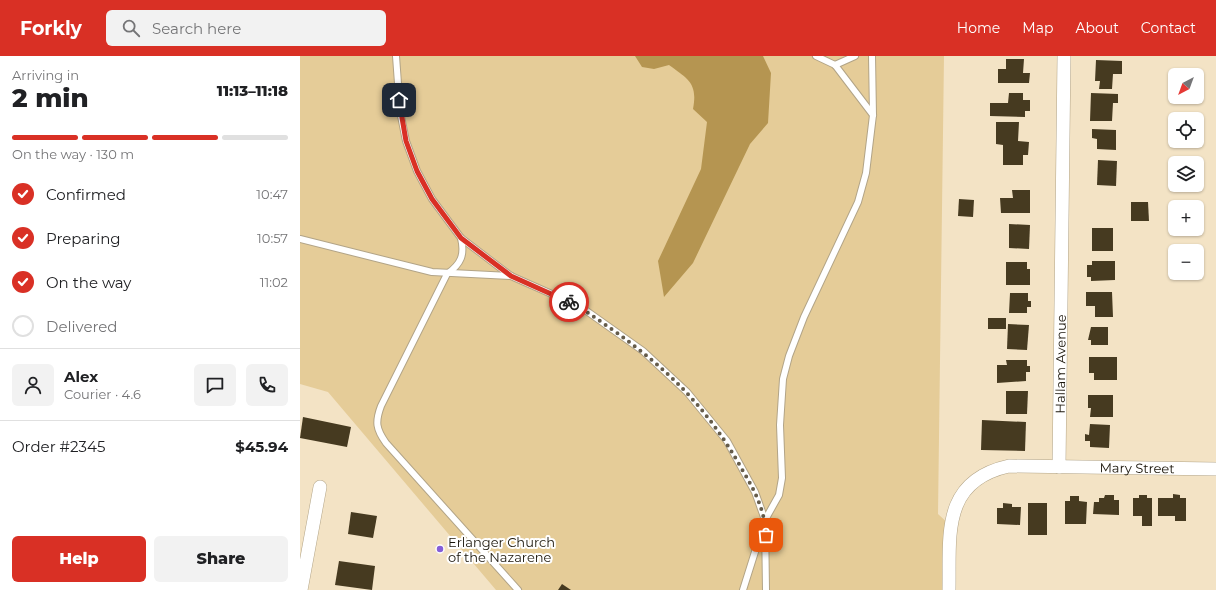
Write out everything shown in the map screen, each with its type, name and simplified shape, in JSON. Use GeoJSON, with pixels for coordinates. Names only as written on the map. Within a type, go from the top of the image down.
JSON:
{"type":"FeatureCollection","features":[{"type":"Feature","properties":{"kind":"street","name":"Hallam Avenue"},"geometry":{"type":"LineString","coordinates":[[1059,467],[1064,56]]}},
{"type":"Feature","properties":{"kind":"street"},"geometry":{"type":"LineString","coordinates":[[949,590],[950,525],[952,514],[960,496],[970,485],[983,475],[996,469],[1009,466],[1059,467]]}},
{"type":"Feature","properties":{"kind":"street","name":"Mary Street"},"geometry":{"type":"LineString","coordinates":[[1059,467],[1216,469]]}},
{"type":"Feature","properties":{"kind":"street"},"geometry":{"type":"LineString","coordinates":[[301,590],[320,487]]}},
{"type":"Feature","properties":{"kind":"lane"},"geometry":{"type":"LineString","coordinates":[[396,56],[400,111],[406,141],[417,171],[432,199],[461,238],[511,276],[581,307],[643,352],[665,370],[687,392],[727,441],[755,492],[765,520],[766,590]]}},
{"type":"Feature","properties":{"kind":"lane"},"geometry":{"type":"LineString","coordinates":[[816,56],[835,65],[873,115]]}},
{"type":"Feature","properties":{"kind":"lane"},"geometry":{"type":"LineString","coordinates":[[835,65],[855,56]]}},
{"type":"Feature","properties":{"kind":"lane"},"geometry":{"type":"LineString","coordinates":[[743,590],[765,520],[780,495],[782,478],[780,425],[783,379],[789,356],[804,317],[858,202],[866,173],[873,115],[872,56]]}},
{"type":"Feature","properties":{"kind":"lane"},"geometry":{"type":"LineString","coordinates":[[461,238],[464,249],[462,258],[456,267],[447,274],[381,406],[377,417],[378,431],[386,443],[518,590]]}},
{"type":"Feature","properties":{"kind":"lane"},"geometry":{"type":"LineString","coordinates":[[300,239],[432,272],[447,274],[511,276]]}},
{"type":"Feature","properties":{"kind":"shaded area"},"geometry":{"type":"Polygon","coordinates":[[[300,56],[944,56],[938,514],[950,525],[949,590],[496,590],[328,392],[300,384],[300,56]]]}},
{"type":"Feature","properties":{"kind":"shaded area"},"geometry":{"type":"Polygon","coordinates":[[[635,56],[763,56],[771,73],[768,123],[750,144],[693,263],[664,297],[658,261],[701,169],[707,122],[693,109],[693,87],[686,78],[669,65],[654,69],[642,67],[635,56]]]}},
{"type":"Feature","properties":{"kind":"building"},"geometry":{"type":"Polygon","coordinates":[[[1006,59],[1024,59],[1023,73],[1030,73],[1029,83],[998,83],[998,69],[1006,69],[1006,59]]]}},
{"type":"Feature","properties":{"kind":"building"},"geometry":{"type":"Polygon","coordinates":[[[1096,60],[1122,61],[1122,74],[1113,74],[1112,89],[1099,89],[1100,81],[1095,81],[1096,60]]]}},
{"type":"Feature","properties":{"kind":"building"},"geometry":{"type":"Polygon","coordinates":[[[1009,93],[1023,93],[1023,100],[1030,100],[1030,111],[1025,111],[1025,117],[990,116],[990,103],[1008,103],[1009,93]]]}},
{"type":"Feature","properties":{"kind":"building"},"geometry":{"type":"Polygon","coordinates":[[[1091,93],[1118,94],[1118,103],[1113,103],[1112,121],[1090,121],[1091,93]]]}},
{"type":"Feature","properties":{"kind":"building"},"geometry":{"type":"Polygon","coordinates":[[[996,122],[1019,122],[1018,141],[1029,142],[1028,155],[1023,155],[1023,165],[1003,165],[1003,145],[996,144],[996,122]]]}},
{"type":"Feature","properties":{"kind":"building"},"geometry":{"type":"Polygon","coordinates":[[[1092,129],[1116,130],[1116,150],[1097,149],[1097,139],[1092,138],[1092,129]]]}},
{"type":"Feature","properties":{"kind":"building"},"geometry":{"type":"Polygon","coordinates":[[[1098,160],[1117,161],[1116,186],[1097,185],[1098,160]]]}},
{"type":"Feature","properties":{"kind":"building"},"geometry":{"type":"Polygon","coordinates":[[[1012,190],[1030,190],[1030,213],[1001,213],[1000,198],[1013,198],[1012,190]]]}},
{"type":"Feature","properties":{"kind":"building"},"geometry":{"type":"Polygon","coordinates":[[[959,199],[974,200],[973,217],[958,216],[959,199]]]}},
{"type":"Feature","properties":{"kind":"building"},"geometry":{"type":"Polygon","coordinates":[[[1131,202],[1148,202],[1149,221],[1131,221],[1131,202]]]}},
{"type":"Feature","properties":{"kind":"building"},"geometry":{"type":"Polygon","coordinates":[[[1009,224],[1030,225],[1029,249],[1009,248],[1009,224]]]}},
{"type":"Feature","properties":{"kind":"building"},"geometry":{"type":"Polygon","coordinates":[[[1092,228],[1113,228],[1113,251],[1092,251],[1092,228]]]}},
{"type":"Feature","properties":{"kind":"building"},"geometry":{"type":"Polygon","coordinates":[[[1092,261],[1115,261],[1115,280],[1091,281],[1091,277],[1087,277],[1087,265],[1092,265],[1092,261]]]}},
{"type":"Feature","properties":{"kind":"building"},"geometry":{"type":"Polygon","coordinates":[[[1006,262],[1027,262],[1027,269],[1030,269],[1030,285],[1006,285],[1006,262]]]}},
{"type":"Feature","properties":{"kind":"building"},"geometry":{"type":"Polygon","coordinates":[[[1086,292],[1112,292],[1113,317],[1095,317],[1095,306],[1086,306],[1086,292]]]}},
{"type":"Feature","properties":{"kind":"building"},"geometry":{"type":"Polygon","coordinates":[[[1010,293],[1028,293],[1028,301],[1031,301],[1031,307],[1027,307],[1027,313],[1009,313],[1010,293]]]}},
{"type":"Feature","properties":{"kind":"building"},"geometry":{"type":"Polygon","coordinates":[[[988,318],[1006,318],[1006,329],[988,329],[988,318]]]}},
{"type":"Feature","properties":{"kind":"building"},"geometry":{"type":"Polygon","coordinates":[[[1008,324],[1029,325],[1027,350],[1007,349],[1008,324]]]}},
{"type":"Feature","properties":{"kind":"building"},"geometry":{"type":"Polygon","coordinates":[[[1091,327],[1108,327],[1108,345],[1091,345],[1091,340],[1088,340],[1091,327]]]}},
{"type":"Feature","properties":{"kind":"building"},"geometry":{"type":"Polygon","coordinates":[[[1089,357],[1117,357],[1117,380],[1094,380],[1094,373],[1089,373],[1089,357]]]}},
{"type":"Feature","properties":{"kind":"building"},"geometry":{"type":"Polygon","coordinates":[[[1006,360],[1027,360],[1027,366],[1030,366],[1030,372],[1026,372],[1026,381],[997,383],[997,365],[1007,365],[1006,360]]]}},
{"type":"Feature","properties":{"kind":"building"},"geometry":{"type":"Polygon","coordinates":[[[1006,391],[1028,391],[1027,414],[1006,414],[1006,391]]]}},
{"type":"Feature","properties":{"kind":"building"},"geometry":{"type":"Polygon","coordinates":[[[1088,395],[1113,395],[1113,417],[1090,417],[1091,408],[1088,408],[1088,395]]]}},
{"type":"Feature","properties":{"kind":"building"},"geometry":{"type":"Polygon","coordinates":[[[303,417],[351,427],[347,447],[300,438],[303,417]]]}},
{"type":"Feature","properties":{"kind":"building"},"geometry":{"type":"Polygon","coordinates":[[[982,420],[1026,422],[1025,451],[981,450],[982,420]]]}},
{"type":"Feature","properties":{"kind":"building"},"geometry":{"type":"Polygon","coordinates":[[[1090,424],[1110,425],[1109,448],[1090,447],[1090,441],[1085,441],[1085,434],[1089,435],[1090,424]]]}},
{"type":"Feature","properties":{"kind":"building"},"geometry":{"type":"Polygon","coordinates":[[[1173,494],[1180,495],[1180,498],[1186,498],[1186,521],[1175,521],[1175,516],[1158,516],[1158,498],[1173,498],[1173,494]]]}},
{"type":"Feature","properties":{"kind":"building"},"geometry":{"type":"Polygon","coordinates":[[[1105,495],[1114,495],[1114,500],[1119,500],[1119,515],[1093,514],[1094,502],[1099,502],[1099,498],[1104,498],[1105,495]]]}},
{"type":"Feature","properties":{"kind":"building"},"geometry":{"type":"Polygon","coordinates":[[[1139,495],[1147,495],[1147,498],[1152,498],[1152,526],[1142,526],[1142,516],[1133,516],[1133,498],[1139,498],[1139,495]]]}},
{"type":"Feature","properties":{"kind":"building"},"geometry":{"type":"Polygon","coordinates":[[[1070,496],[1079,496],[1079,501],[1087,502],[1086,524],[1065,524],[1065,501],[1070,501],[1070,496]]]}},
{"type":"Feature","properties":{"kind":"building"},"geometry":{"type":"Polygon","coordinates":[[[1003,503],[1012,504],[1012,507],[1021,507],[1020,525],[997,524],[997,508],[1003,508],[1003,503]]]}},
{"type":"Feature","properties":{"kind":"building"},"geometry":{"type":"Polygon","coordinates":[[[1028,503],[1047,503],[1047,535],[1028,535],[1028,503]]]}},
{"type":"Feature","properties":{"kind":"building"},"geometry":{"type":"Polygon","coordinates":[[[351,512],[377,516],[373,538],[348,534],[351,512]]]}},
{"type":"Feature","properties":{"kind":"building"},"geometry":{"type":"Polygon","coordinates":[[[339,561],[375,566],[372,590],[335,585],[339,561]]]}},
{"type":"Feature","properties":{"kind":"building"},"geometry":{"type":"Polygon","coordinates":[[[562,584],[571,590],[558,590],[562,584]]]}},
{"type":"Feature","properties":{"kind":"way so far"},"geometry":{"type":"LineString","coordinates":[[569,302],[581,307],[643,352],[665,370],[687,392],[727,441],[755,492],[765,520],[766,535]]}},
{"type":"Feature","properties":{"kind":"place","name":"Erlanger Church of the Nazarene"},"geometry":{"type":"Point","coordinates":[440,549]}},
{"type":"Feature","properties":{"kind":"route"},"geometry":{"type":"LineString","coordinates":[[399,100],[406,141],[417,171],[432,199],[461,238],[511,276],[569,302]]}}]}
